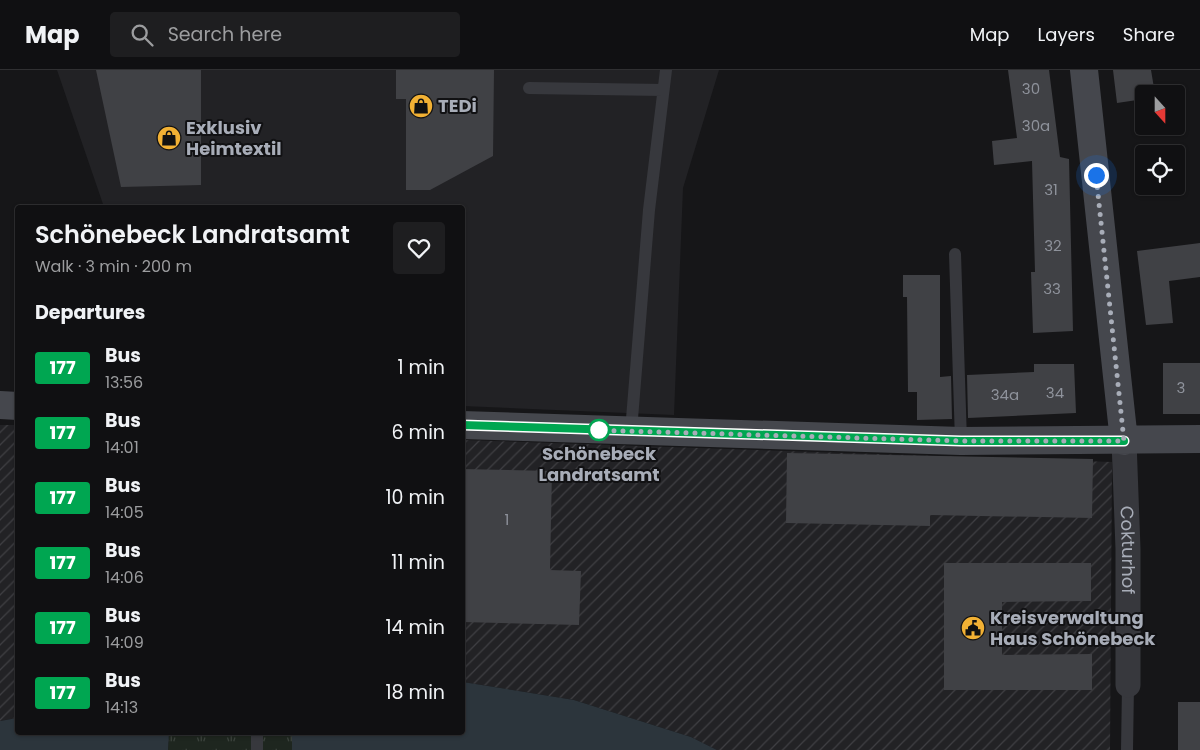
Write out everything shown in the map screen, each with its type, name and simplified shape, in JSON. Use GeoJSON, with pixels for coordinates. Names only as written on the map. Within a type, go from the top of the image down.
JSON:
{"type":"FeatureCollection","features":[{"type":"Feature","properties":{"kind":"street"},"geometry":{"type":"LineString","coordinates":[[1084,70],[1124,441]]}},
{"type":"Feature","properties":{"kind":"street"},"geometry":{"type":"LineString","coordinates":[[0,405],[15,406]]}},
{"type":"Feature","properties":{"kind":"street"},"geometry":{"type":"LineString","coordinates":[[465,425],[961,441],[1200,439]]}},
{"type":"Feature","properties":{"kind":"street","name":"Cokturhof"},"geometry":{"type":"LineString","coordinates":[[1124,441],[1128,549],[1128,685]]}},
{"type":"Feature","properties":{"kind":"lane"},"geometry":{"type":"LineString","coordinates":[[630,431],[649,210],[666,70]]}},
{"type":"Feature","properties":{"kind":"lane"},"geometry":{"type":"LineString","coordinates":[[529,88],[663,90]]}},
{"type":"Feature","properties":{"kind":"lane"},"geometry":{"type":"LineString","coordinates":[[955,254],[961,441]]}},
{"type":"Feature","properties":{"kind":"lane","name":"Cokturhof"},"geometry":{"type":"LineString","coordinates":[[1127,750],[1128,685]]}},
{"type":"Feature","properties":{"kind":"lane"},"geometry":{"type":"LineString","coordinates":[[256,750],[257,735]]}},
{"type":"Feature","properties":{"kind":"shaded area"},"geometry":{"type":"Polygon","coordinates":[[[57,70],[719,70],[683,188],[674,415],[465,406],[465,205],[103,205],[57,70]]]}},
{"type":"Feature","properties":{"kind":"shaded area"},"geometry":{"type":"Polygon","coordinates":[[[0,425],[15,425],[15,718],[0,721],[0,425]]]}},
{"type":"Feature","properties":{"kind":"shaded area"},"geometry":{"type":"Polygon","coordinates":[[[465,440],[1112,462],[1110,750],[717,750],[691,737],[574,700],[465,682],[465,440]]]}},
{"type":"Feature","properties":{"kind":"shaded area"},"geometry":{"type":"Polygon","coordinates":[[[465,682],[574,700],[691,737],[717,750],[292,750],[292,735],[465,735],[465,682]]]}},
{"type":"Feature","properties":{"kind":"shaded area"},"geometry":{"type":"Polygon","coordinates":[[[15,718],[15,735],[169,735],[168,750],[0,750],[0,721],[15,718]]]}},
{"type":"Feature","properties":{"kind":"green space"},"geometry":{"type":"Polygon","coordinates":[[[169,735],[292,735],[292,750],[168,750],[169,735]]]}},
{"type":"Feature","properties":{"kind":"building"},"geometry":{"type":"Polygon","coordinates":[[[96,70],[201,70],[201,185],[121,187],[96,70]]]}},
{"type":"Feature","properties":{"kind":"building"},"geometry":{"type":"Polygon","coordinates":[[[396,70],[494,70],[493,156],[430,190],[406,190],[406,99],[396,99],[396,70]]]}},
{"type":"Feature","properties":{"kind":"building"},"geometry":{"type":"Polygon","coordinates":[[[1008,70],[1049,70],[1060,157],[1069,159],[1073,331],[1033,333],[1031,272],[1035,272],[1032,161],[994,165],[992,141],[1017,138],[1008,70]]]}},
{"type":"Feature","properties":{"kind":"building"},"geometry":{"type":"Polygon","coordinates":[[[1113,70],[1151,70],[1154,85],[1135,85],[1135,100],[1117,103],[1113,70]]]}},
{"type":"Feature","properties":{"kind":"building"},"geometry":{"type":"Polygon","coordinates":[[[1200,243],[1200,277],[1169,281],[1173,323],[1146,325],[1137,251],[1200,243]]]}},
{"type":"Feature","properties":{"kind":"building"},"geometry":{"type":"Polygon","coordinates":[[[903,275],[940,275],[940,377],[951,376],[952,419],[917,420],[917,392],[908,392],[907,297],[903,297],[903,275]]]}},
{"type":"Feature","properties":{"kind":"building"},"geometry":{"type":"Polygon","coordinates":[[[1163,363],[1200,363],[1200,414],[1163,414],[1163,363]]]}},
{"type":"Feature","properties":{"kind":"building"},"geometry":{"type":"Polygon","coordinates":[[[1034,364],[1074,364],[1076,413],[968,418],[967,375],[1034,372],[1034,364]]]}},
{"type":"Feature","properties":{"kind":"building"},"geometry":{"type":"Polygon","coordinates":[[[787,453],[1093,459],[1092,518],[930,515],[930,526],[786,523],[787,453]]]}},
{"type":"Feature","properties":{"kind":"building"},"geometry":{"type":"Polygon","coordinates":[[[465,469],[552,471],[550,570],[581,571],[579,625],[465,622],[465,469]]]}},
{"type":"Feature","properties":{"kind":"building","name":"Kreisverwaltung Haus Schönebeck"},"geometry":{"type":"Polygon","coordinates":[[[944,563],[1091,563],[1091,601],[1002,602],[1002,655],[1092,654],[1092,690],[944,690],[944,563]]]}},
{"type":"Feature","properties":{"kind":"building"},"geometry":{"type":"Polygon","coordinates":[[[1178,702],[1200,702],[1200,750],[1178,750],[1178,702]]]}},
{"type":"Feature","properties":{"kind":"bus line","name":"177"},"geometry":{"type":"LineString","coordinates":[[465,425],[961,441],[1124,441]]}},
{"type":"Feature","properties":{"kind":"place","name":"TEDi"},"geometry":{"type":"Point","coordinates":[421,106]}},
{"type":"Feature","properties":{"kind":"place","name":"Exklusiv Heimtextil"},"geometry":{"type":"Point","coordinates":[169,138]}},
{"type":"Feature","properties":{"kind":"place","name":"Schönebeck Landratsamt"},"geometry":{"type":"Point","coordinates":[599,430]}},
{"type":"Feature","properties":{"kind":"place","name":"Kreisverwaltung Haus Schönebeck"},"geometry":{"type":"Point","coordinates":[973,628]}},
{"type":"Feature","properties":{"kind":"route"},"geometry":{"type":"LineString","coordinates":[[599,430],[593,430],[961,441],[1124,441],[1096,175]]}}]}
